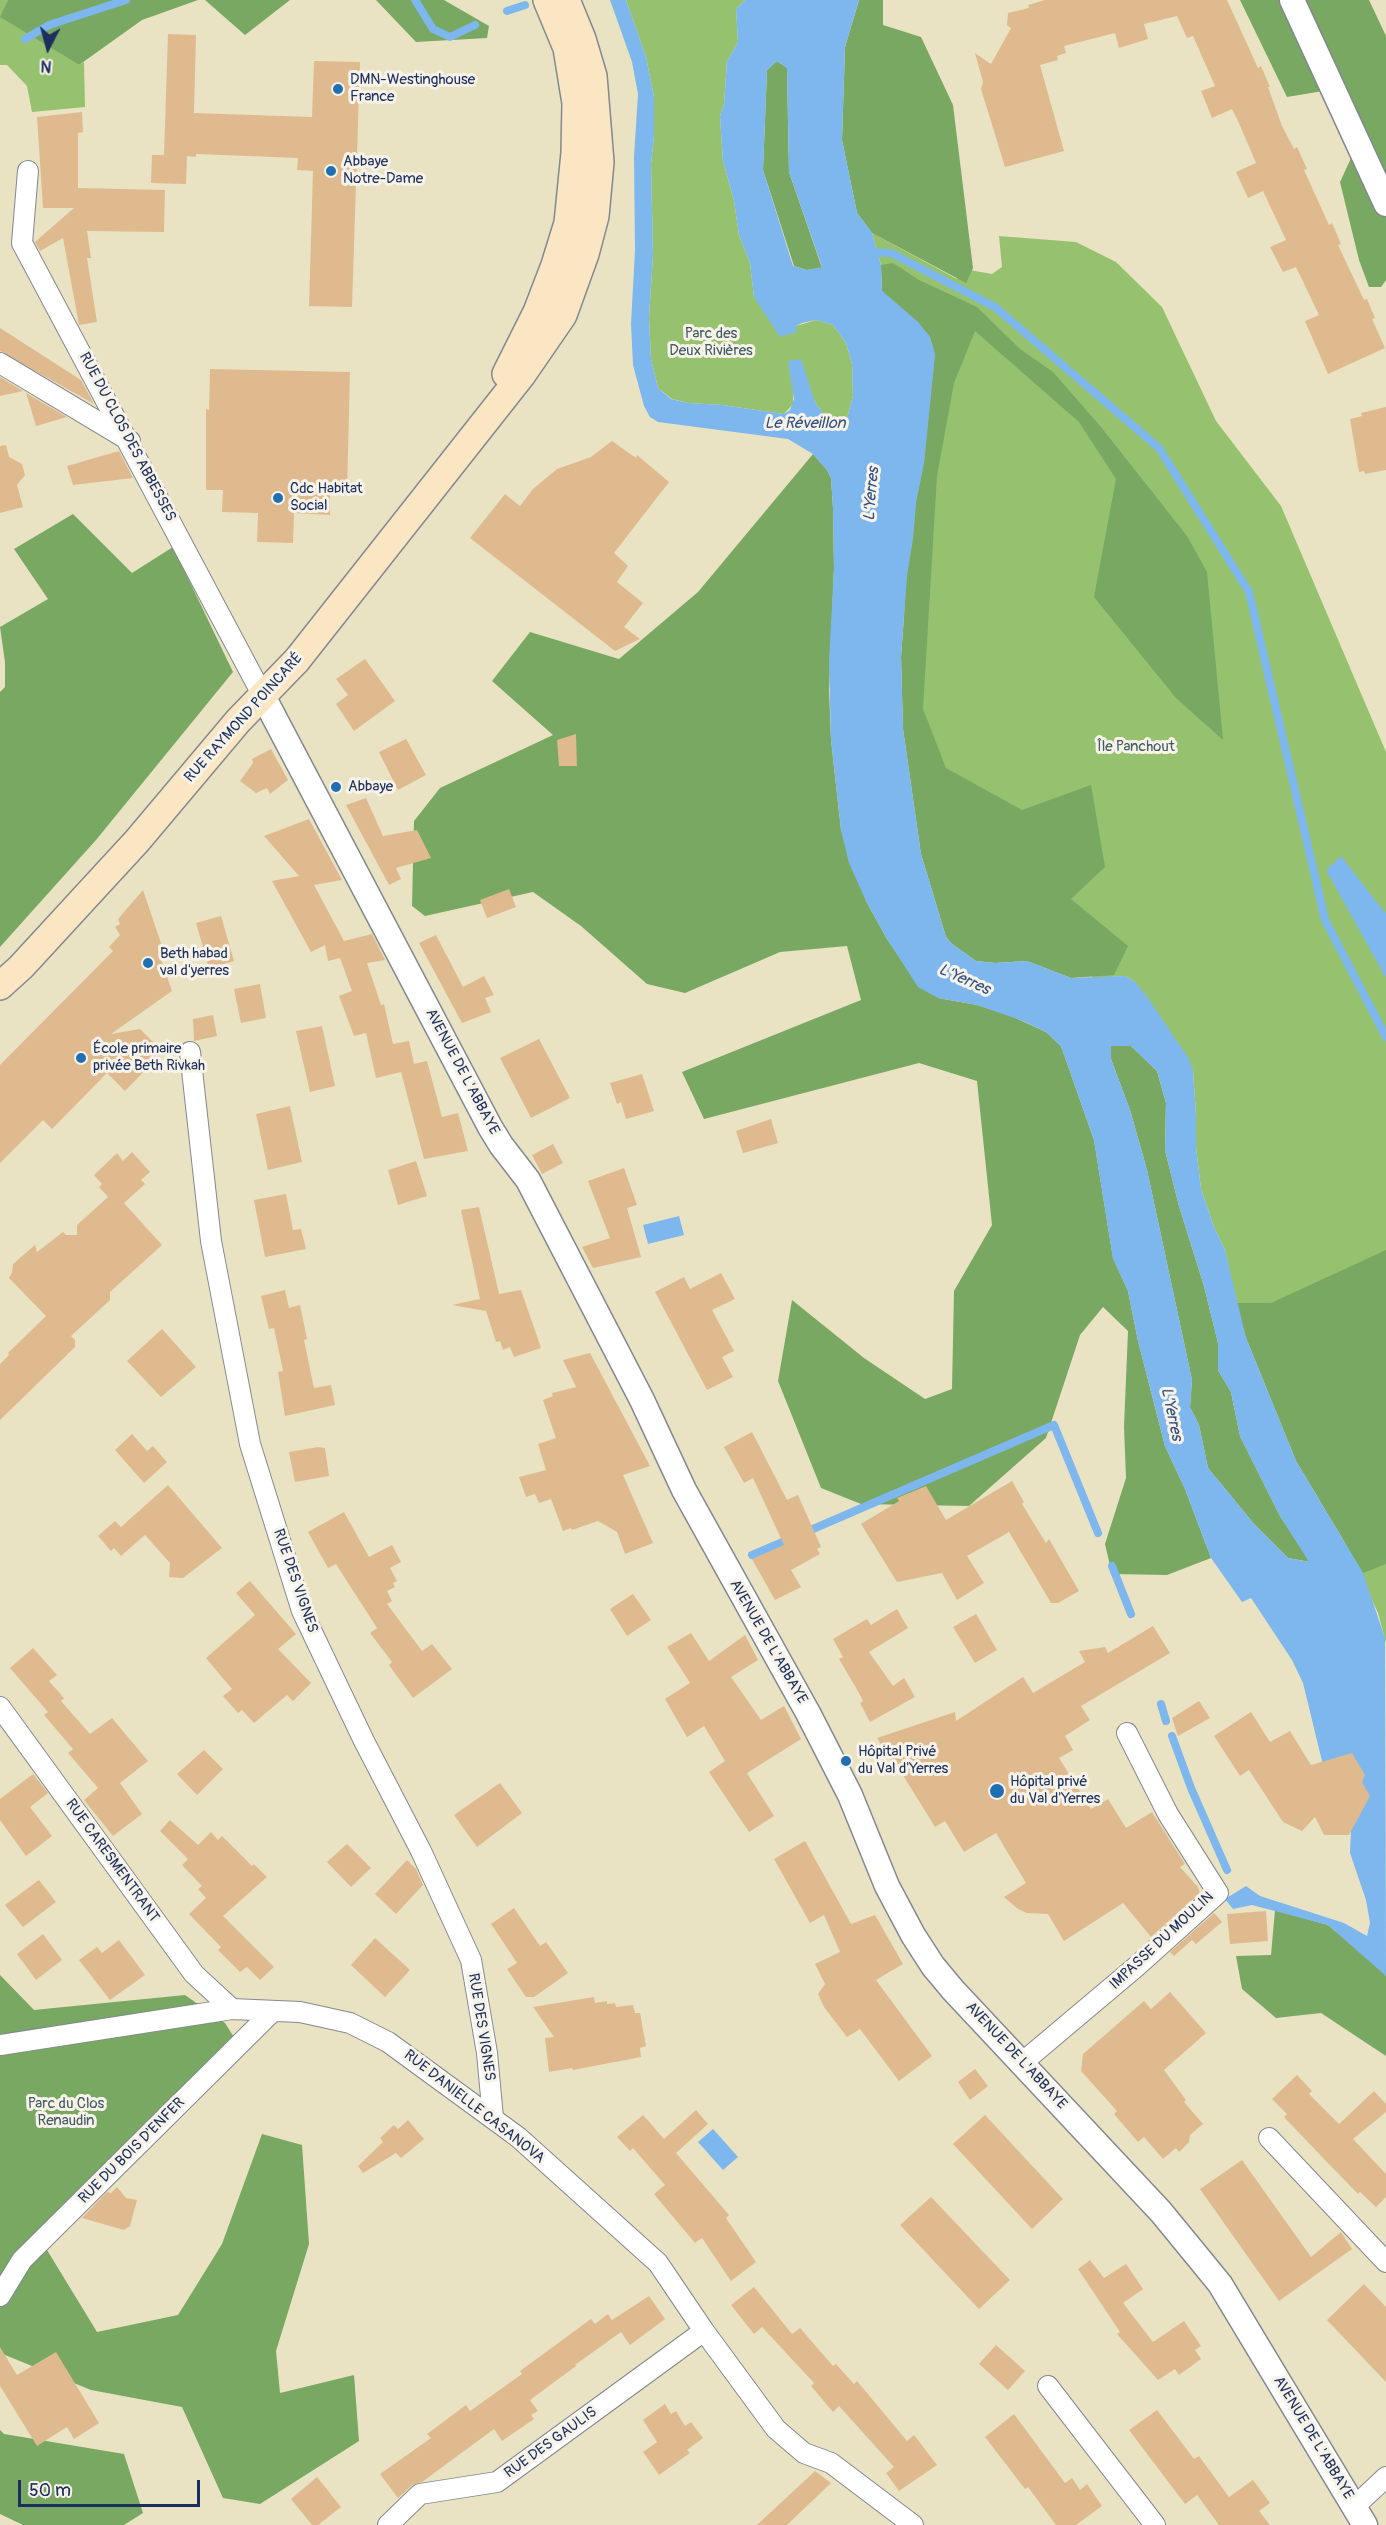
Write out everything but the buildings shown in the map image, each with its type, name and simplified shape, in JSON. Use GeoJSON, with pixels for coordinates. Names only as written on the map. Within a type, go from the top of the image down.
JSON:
{"type":"FeatureCollection","features":[{"type":"Feature","properties":{"kind":"main road","name":"RUE RAYMOND POINCARÉ"},"geometry":{"type":"LineString","coordinates":[[473,436],[537,312],[568,223],[575,153],[576,103],[567,48],[547,0]]}},
{"type":"Feature","properties":{"kind":"main road","name":"RUE RAYMOND POINCARÉ"},"geometry":{"type":"LineString","coordinates":[[0,986],[21,967],[137,841],[238,721],[297,660],[521,376],[563,315],[585,254],[595,216],[600,162],[593,76],[582,39],[566,0]]}},
{"type":"Feature","properties":{"kind":"street"},"geometry":{"type":"LineString","coordinates":[[1292,0],[1386,204]]}},
{"type":"Feature","properties":{"kind":"street"},"geometry":{"type":"LineString","coordinates":[[1308,0],[1386,172]]}},
{"type":"Feature","properties":{"kind":"street","name":"RUE DU CLOS DES ABBESSES"},"geometry":{"type":"LineString","coordinates":[[28,171],[22,243],[130,441],[263,696]]}},
{"type":"Feature","properties":{"kind":"street"},"geometry":{"type":"LineString","coordinates":[[0,363],[130,441]]}},
{"type":"Feature","properties":{"kind":"street","name":"AVENUE DE L'ABBAYE"},"geometry":{"type":"LineString","coordinates":[[263,696],[490,1128],[528,1180],[642,1400],[688,1499],[808,1713],[854,1803],[887,1886],[913,1935],[933,1966],[953,1990],[1023,2062],[1161,2212],[1220,2284],[1359,2516]]}},
{"type":"Feature","properties":{"kind":"street","name":"RUE DES VIGNES"},"geometry":{"type":"LineString","coordinates":[[190,1052],[211,1241],[250,1444],[302,1611],[364,1741],[421,1851],[471,1960],[487,2053],[493,2118]]}},
{"type":"Feature","properties":{"kind":"street","name":"RUE CARESMENTRANT"},"geometry":{"type":"LineString","coordinates":[[0,1707],[194,1974],[232,2008]]}},
{"type":"Feature","properties":{"kind":"street","name":"IMPASSE DU MOULIN"},"geometry":{"type":"LineString","coordinates":[[1023,2062],[1137,1966],[1218,1893],[1168,1815],[1128,1733]]}},
{"type":"Feature","properties":{"kind":"street","name":"RUE DANIELLE CASANOVA"},"geometry":{"type":"LineString","coordinates":[[0,2045],[232,2008],[300,2012],[350,2024],[388,2042],[519,2137],[658,2263],[704,2331],[776,2429],[804,2453],[831,2463],[913,2525]]}},
{"type":"Feature","properties":{"kind":"street","name":"RUE DU BOIS D'ENFER"},"geometry":{"type":"LineString","coordinates":[[0,2296],[22,2260],[272,2012]]}},
{"type":"Feature","properties":{"kind":"street"},"geometry":{"type":"LineString","coordinates":[[1269,2138],[1386,2262]]}},
{"type":"Feature","properties":{"kind":"street","name":"RUE DES GAULIS"},"geometry":{"type":"LineString","coordinates":[[388,2525],[420,2494],[497,2482],[704,2331]]}},
{"type":"Feature","properties":{"kind":"street"},"geometry":{"type":"LineString","coordinates":[[1048,2385],[1155,2525]]}},
{"type":"Feature","properties":{"kind":"street"},"geometry":{"type":"LineString","coordinates":[[1359,2516],[1386,2477]]}},
{"type":"Feature","properties":{"kind":"green space"},"geometry":{"type":"Polygon","coordinates":[[[0,0],[8,0],[1,17],[79,65],[84,62],[85,107],[32,112],[27,86],[7,65],[0,65],[0,0]]]}},
{"type":"Feature","properties":{"kind":"green space"},"geometry":{"type":"Polygon","coordinates":[[[8,0],[198,0],[142,20],[79,65],[0,17],[8,0]]]}},
{"type":"Feature","properties":{"kind":"green space"},"geometry":{"type":"Polygon","coordinates":[[[205,0],[290,0],[245,35],[205,0]]]}},
{"type":"Feature","properties":{"kind":"green space"},"geometry":{"type":"Polygon","coordinates":[[[376,0],[444,0],[489,26],[487,38],[416,42],[376,0]]]}},
{"type":"Feature","properties":{"kind":"green space","name":"Parc des Deux Rivières"},"geometry":{"type":"Polygon","coordinates":[[[626,0],[745,0],[736,9],[738,42],[727,62],[724,104],[720,116],[723,161],[734,201],[739,235],[750,263],[754,297],[796,326],[816,320],[833,325],[846,343],[852,364],[853,396],[847,418],[842,424],[828,421],[810,390],[793,391],[793,404],[784,414],[722,405],[688,403],[672,399],[658,388],[651,359],[649,318],[653,255],[651,164],[654,97],[646,57],[626,0]]]}},
{"type":"Feature","properties":{"kind":"green space"},"geometry":{"type":"Polygon","coordinates":[[[859,0],[883,0],[883,25],[921,37],[953,105],[973,268],[966,283],[872,233],[857,213],[842,140],[845,47],[859,0]]]}},
{"type":"Feature","properties":{"kind":"green space"},"geometry":{"type":"Polygon","coordinates":[[[1240,0],[1369,0],[1386,36],[1386,280],[1381,287],[1369,287],[1359,260],[1340,182],[1363,132],[1341,88],[1287,97],[1240,0]]]}},
{"type":"Feature","properties":{"kind":"green space"},"geometry":{"type":"Polygon","coordinates":[[[777,61],[787,68],[789,172],[822,268],[807,270],[794,266],[763,170],[767,70],[777,61]]]}},
{"type":"Feature","properties":{"kind":"green space","name":"Île Panchout"},"geometry":{"type":"Polygon","coordinates":[[[872,233],[957,279],[959,268],[992,274],[1002,267],[999,236],[1076,242],[1116,262],[1162,307],[1216,421],[1281,506],[1386,752],[1386,1643],[1378,1613],[1239,1317],[1225,1250],[1214,1227],[1201,1189],[1196,1147],[1193,1071],[1134,981],[1125,976],[1094,978],[921,854],[881,265],[872,233]]]}},
{"type":"Feature","properties":{"kind":"green space"},"geometry":{"type":"Polygon","coordinates":[[[893,263],[919,280],[977,307],[1020,349],[1053,372],[1101,427],[1187,536],[1207,572],[1223,740],[1176,698],[1094,597],[1116,479],[1079,422],[975,331],[954,383],[937,476],[923,709],[946,768],[1022,810],[1091,785],[1105,867],[1071,899],[1128,946],[1114,975],[1071,978],[1027,961],[995,963],[976,961],[946,937],[921,854],[903,729],[901,657],[907,575],[916,502],[924,463],[935,354],[930,337],[918,322],[882,291],[881,265],[893,263]]]}},
{"type":"Feature","properties":{"kind":"green space"},"geometry":{"type":"Polygon","coordinates":[[[813,454],[831,478],[834,568],[829,689],[831,740],[841,830],[866,901],[887,939],[898,955],[938,998],[977,1005],[1009,1015],[1046,1032],[1061,1046],[1094,1140],[1113,1258],[1128,1291],[1138,1341],[1165,1446],[1185,1489],[1211,1558],[1167,1575],[1112,1574],[1105,1544],[1126,1478],[1124,1427],[1128,1331],[1103,1307],[1080,1335],[1046,1438],[969,1506],[861,1504],[821,1488],[778,1381],[792,1300],[864,1358],[925,1399],[952,1389],[954,1291],[992,1225],[977,1081],[919,1063],[704,1119],[682,1072],[861,1000],[847,946],[780,952],[685,993],[647,984],[581,926],[533,892],[425,916],[412,906],[414,821],[440,788],[553,735],[492,681],[530,632],[619,659],[698,592],[813,454]]]}},
{"type":"Feature","properties":{"kind":"green space"},"geometry":{"type":"Polygon","coordinates":[[[73,514],[132,573],[173,547],[233,672],[96,840],[0,947],[0,692],[5,687],[5,662],[0,627],[48,599],[14,549],[73,514]]]}},
{"type":"Feature","properties":{"kind":"green space"},"geometry":{"type":"Polygon","coordinates":[[[1110,1046],[1131,1046],[1157,1071],[1166,1103],[1165,1150],[1218,1343],[1218,1370],[1231,1392],[1240,1436],[1280,1516],[1310,1562],[1288,1558],[1254,1524],[1208,1468],[1199,1425],[1190,1407],[1192,1380],[1147,1170],[1130,1110],[1111,1059],[1110,1046]]]}},
{"type":"Feature","properties":{"kind":"green space"},"geometry":{"type":"Polygon","coordinates":[[[1386,1250],[1386,1564],[1363,1573],[1296,1461],[1246,1338],[1236,1303],[1271,1303],[1386,1250]]]}},
{"type":"Feature","properties":{"kind":"green space"},"geometry":{"type":"Polygon","coordinates":[[[1275,1910],[1328,1925],[1383,1971],[1386,1976],[1386,2056],[1321,2013],[1276,2018],[1242,1989],[1236,1956],[1271,1955],[1275,1910]]]}},
{"type":"Feature","properties":{"kind":"green space","name":"Parc du Clos Renaudin"},"geometry":{"type":"Polygon","coordinates":[[[0,1975],[34,2010],[185,1995],[225,2023],[237,2042],[36,2232],[97,2332],[178,2315],[222,2244],[262,2134],[302,2145],[309,2244],[276,2351],[280,2393],[354,2375],[359,2441],[260,2504],[223,2498],[182,2407],[91,2390],[5,2355],[0,2360],[0,1975]]]}},
{"type":"Feature","properties":{"kind":"green space"},"geometry":{"type":"Polygon","coordinates":[[[0,2430],[4,2434],[124,2454],[143,2513],[124,2525],[23,2525],[0,2514],[0,2430]]]}},
{"type":"Feature","properties":{"kind":"water"},"geometry":{"type":"Polygon","coordinates":[[[610,0],[626,0],[646,57],[654,97],[651,164],[653,255],[649,318],[651,359],[658,388],[671,399],[688,403],[722,405],[784,414],[790,410],[794,399],[788,361],[801,359],[815,402],[828,421],[842,424],[847,418],[853,396],[852,364],[846,343],[833,325],[816,320],[802,323],[796,326],[796,332],[780,337],[754,297],[750,263],[739,235],[734,201],[723,161],[720,116],[724,104],[727,62],[738,42],[736,9],[745,0],[859,0],[845,47],[842,140],[857,213],[872,233],[881,265],[882,291],[918,322],[930,337],[935,354],[924,463],[916,502],[907,575],[901,657],[903,729],[921,854],[946,937],[952,944],[976,961],[995,963],[1027,961],[1071,978],[1125,976],[1134,981],[1146,995],[1189,1059],[1193,1071],[1196,1147],[1201,1189],[1214,1227],[1225,1250],[1246,1338],[1296,1461],[1363,1573],[1385,1638],[1386,1976],[1328,1925],[1252,1905],[1233,1909],[1225,1899],[1246,1886],[1260,1896],[1344,1923],[1367,1936],[1370,1923],[1366,1900],[1350,1853],[1351,1831],[1324,1783],[1322,1761],[1303,1683],[1292,1660],[1251,1598],[1242,1602],[1211,1558],[1185,1489],[1165,1446],[1138,1341],[1128,1291],[1113,1259],[1094,1140],[1061,1046],[1046,1032],[1023,1021],[977,1005],[938,998],[918,987],[887,939],[849,863],[841,830],[831,740],[829,661],[834,568],[831,478],[813,454],[788,439],[658,422],[650,417],[644,406],[633,365],[631,324],[635,250],[634,157],[638,94],[632,62],[610,0]],[[777,61],[767,70],[763,170],[793,266],[807,270],[822,267],[789,172],[787,68],[777,61]],[[1111,1046],[1111,1059],[1130,1110],[1147,1170],[1192,1380],[1190,1407],[1199,1425],[1208,1468],[1254,1524],[1288,1558],[1309,1562],[1280,1516],[1240,1436],[1231,1392],[1218,1370],[1218,1343],[1165,1150],[1166,1103],[1157,1071],[1131,1046],[1111,1046]]]}},
{"type":"Feature","properties":{"kind":"water"},"geometry":{"type":"Polygon","coordinates":[[[1341,856],[1386,914],[1386,978],[1326,870],[1341,856]]]}},
{"type":"Feature","properties":{"kind":"water"},"geometry":{"type":"Polygon","coordinates":[[[679,1216],[684,1235],[648,1244],[643,1225],[679,1216]]]}},
{"type":"Feature","properties":{"kind":"water"},"geometry":{"type":"Polygon","coordinates":[[[713,2129],[738,2157],[723,2170],[698,2142],[713,2129]]]}},
{"type":"Feature","properties":{"kind":"waterway"},"geometry":{"type":"LineString","coordinates":[[25,39],[49,25],[126,0]]}},
{"type":"Feature","properties":{"kind":"waterway"},"geometry":{"type":"LineString","coordinates":[[415,0],[433,29],[450,37],[475,25]]}},
{"type":"Feature","properties":{"kind":"waterway"},"geometry":{"type":"LineString","coordinates":[[507,11],[525,5]]}},
{"type":"Feature","properties":{"kind":"waterway"},"geometry":{"type":"LineString","coordinates":[[868,252],[891,253],[995,307],[1159,448],[1249,592],[1325,920],[1386,1037]]}},
{"type":"Feature","properties":{"kind":"waterway"},"geometry":{"type":"LineString","coordinates":[[806,1532],[1054,1425],[1098,1533]]}},
{"type":"Feature","properties":{"kind":"waterway"},"geometry":{"type":"LineString","coordinates":[[752,1555],[792,1538]]}},
{"type":"Feature","properties":{"kind":"waterway"},"geometry":{"type":"LineString","coordinates":[[1112,1566],[1131,1614]]}},
{"type":"Feature","properties":{"kind":"waterway"},"geometry":{"type":"LineString","coordinates":[[1161,1704],[1166,1721]]}},
{"type":"Feature","properties":{"kind":"waterway"},"geometry":{"type":"LineString","coordinates":[[1172,1736],[1191,1788],[1227,1870]]}},
{"type":"Feature","properties":{"kind":"place","name":"DMN-Westinghouse France"},"geometry":{"type":"Point","coordinates":[338,89]}},
{"type":"Feature","properties":{"kind":"place","name":"Abbaye Notre-Dame"},"geometry":{"type":"Point","coordinates":[331,171]}},
{"type":"Feature","properties":{"kind":"place","name":"Cdc Habitat Social"},"geometry":{"type":"Point","coordinates":[278,498]}},
{"type":"Feature","properties":{"kind":"place","name":"Abbaye"},"geometry":{"type":"Point","coordinates":[336,787]}},
{"type":"Feature","properties":{"kind":"place","name":"Beth habad val d'yerres"},"geometry":{"type":"Point","coordinates":[148,963]}},
{"type":"Feature","properties":{"kind":"place","name":"École primaire privée Beth Rivkah"},"geometry":{"type":"Point","coordinates":[81,1058]}},
{"type":"Feature","properties":{"kind":"place","name":"Hôpital Privé du Val d'Yerres"},"geometry":{"type":"Point","coordinates":[846,1761]}},
{"type":"Feature","properties":{"kind":"place","name":"Hôpital privé du Val d'Yerres"},"geometry":{"type":"Point","coordinates":[997,1791]}},
{"type":"Feature","properties":{"kind":"water label","name":"Le Réveillon"},"geometry":{"type":"Point","coordinates":[805,424]}},
{"type":"Feature","properties":{"kind":"water label","name":"L'Yerres"},"geometry":{"type":"Point","coordinates":[872,494]}},
{"type":"Feature","properties":{"kind":"water label","name":"L'Yerres"},"geometry":{"type":"Point","coordinates":[964,980]}},
{"type":"Feature","properties":{"kind":"water label","name":"L'Yerres"},"geometry":{"type":"Point","coordinates":[1171,1414]}}]}
